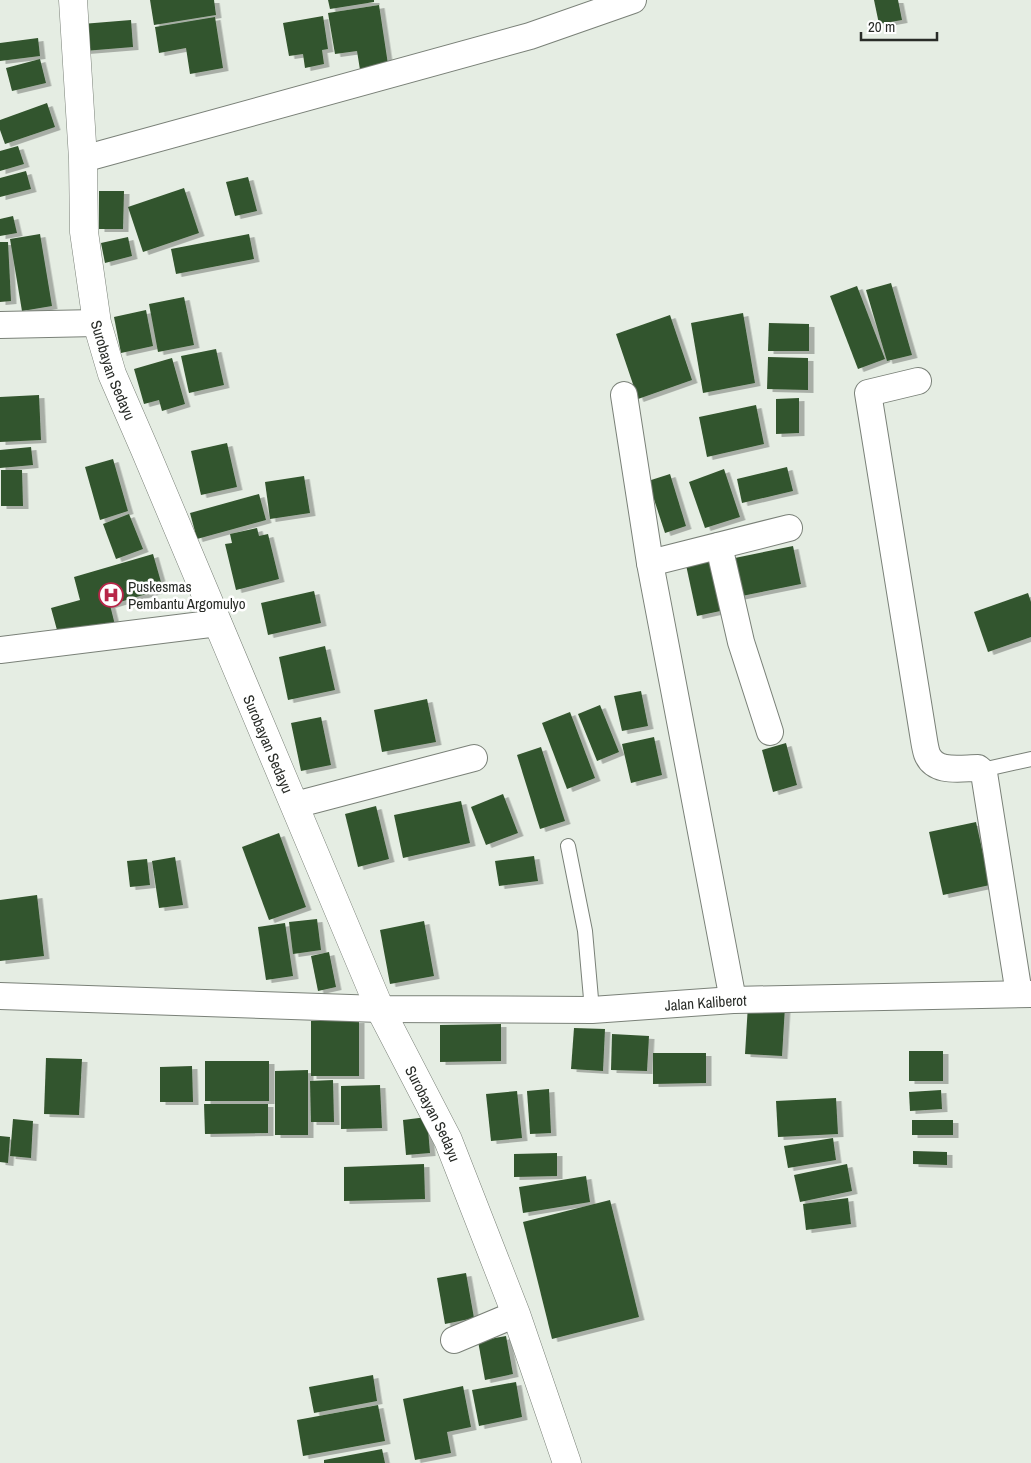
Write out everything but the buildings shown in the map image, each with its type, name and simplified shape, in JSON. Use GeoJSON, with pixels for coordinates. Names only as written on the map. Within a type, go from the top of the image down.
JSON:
{"type":"FeatureCollection","features":[{"type":"Feature","properties":{"kind":"main road","name":"Surobayan Sedayu"},"geometry":{"type":"LineString","coordinates":[[73,0],[83,159],[84,232],[97,322],[112,374],[380,1009],[448,1140],[516,1314],[567,1463]]}},
{"type":"Feature","properties":{"kind":"street"},"geometry":{"type":"LineString","coordinates":[[83,159],[530,36],[633,0]]}},
{"type":"Feature","properties":{"kind":"street"},"geometry":{"type":"LineString","coordinates":[[0,325],[97,322]]}},
{"type":"Feature","properties":{"kind":"street"},"geometry":{"type":"LineString","coordinates":[[918,381],[868,393],[923,734],[927,754],[936,766],[943,768],[978,768],[982,770],[986,778],[1025,994]]}},
{"type":"Feature","properties":{"kind":"street"},"geometry":{"type":"LineString","coordinates":[[624,395],[650,563],[733,1000]]}},
{"type":"Feature","properties":{"kind":"street"},"geometry":{"type":"LineString","coordinates":[[650,563],[789,528]]}},
{"type":"Feature","properties":{"kind":"street"},"geometry":{"type":"LineString","coordinates":[[719,546],[741,642],[770,732]]}},
{"type":"Feature","properties":{"kind":"street"},"geometry":{"type":"LineString","coordinates":[[0,650],[218,623]]}},
{"type":"Feature","properties":{"kind":"street"},"geometry":{"type":"LineString","coordinates":[[294,805],[474,758]]}},
{"type":"Feature","properties":{"kind":"street","name":"Jalan Kaliberot"},"geometry":{"type":"LineString","coordinates":[[0,996],[380,1009],[592,1010],[733,1000],[1025,994]]}},
{"type":"Feature","properties":{"kind":"street"},"geometry":{"type":"LineString","coordinates":[[454,1340],[516,1314]]}},
{"type":"Feature","properties":{"kind":"lane"},"geometry":{"type":"LineString","coordinates":[[982,770],[1031,759]]}},
{"type":"Feature","properties":{"kind":"lane"},"geometry":{"type":"LineString","coordinates":[[568,846],[585,931],[592,1010]]}},
{"type":"Feature","properties":{"kind":"place","name":"Puskesmas Pembantu Argomulyo"},"geometry":{"type":"Point","coordinates":[111,595]}}]}
